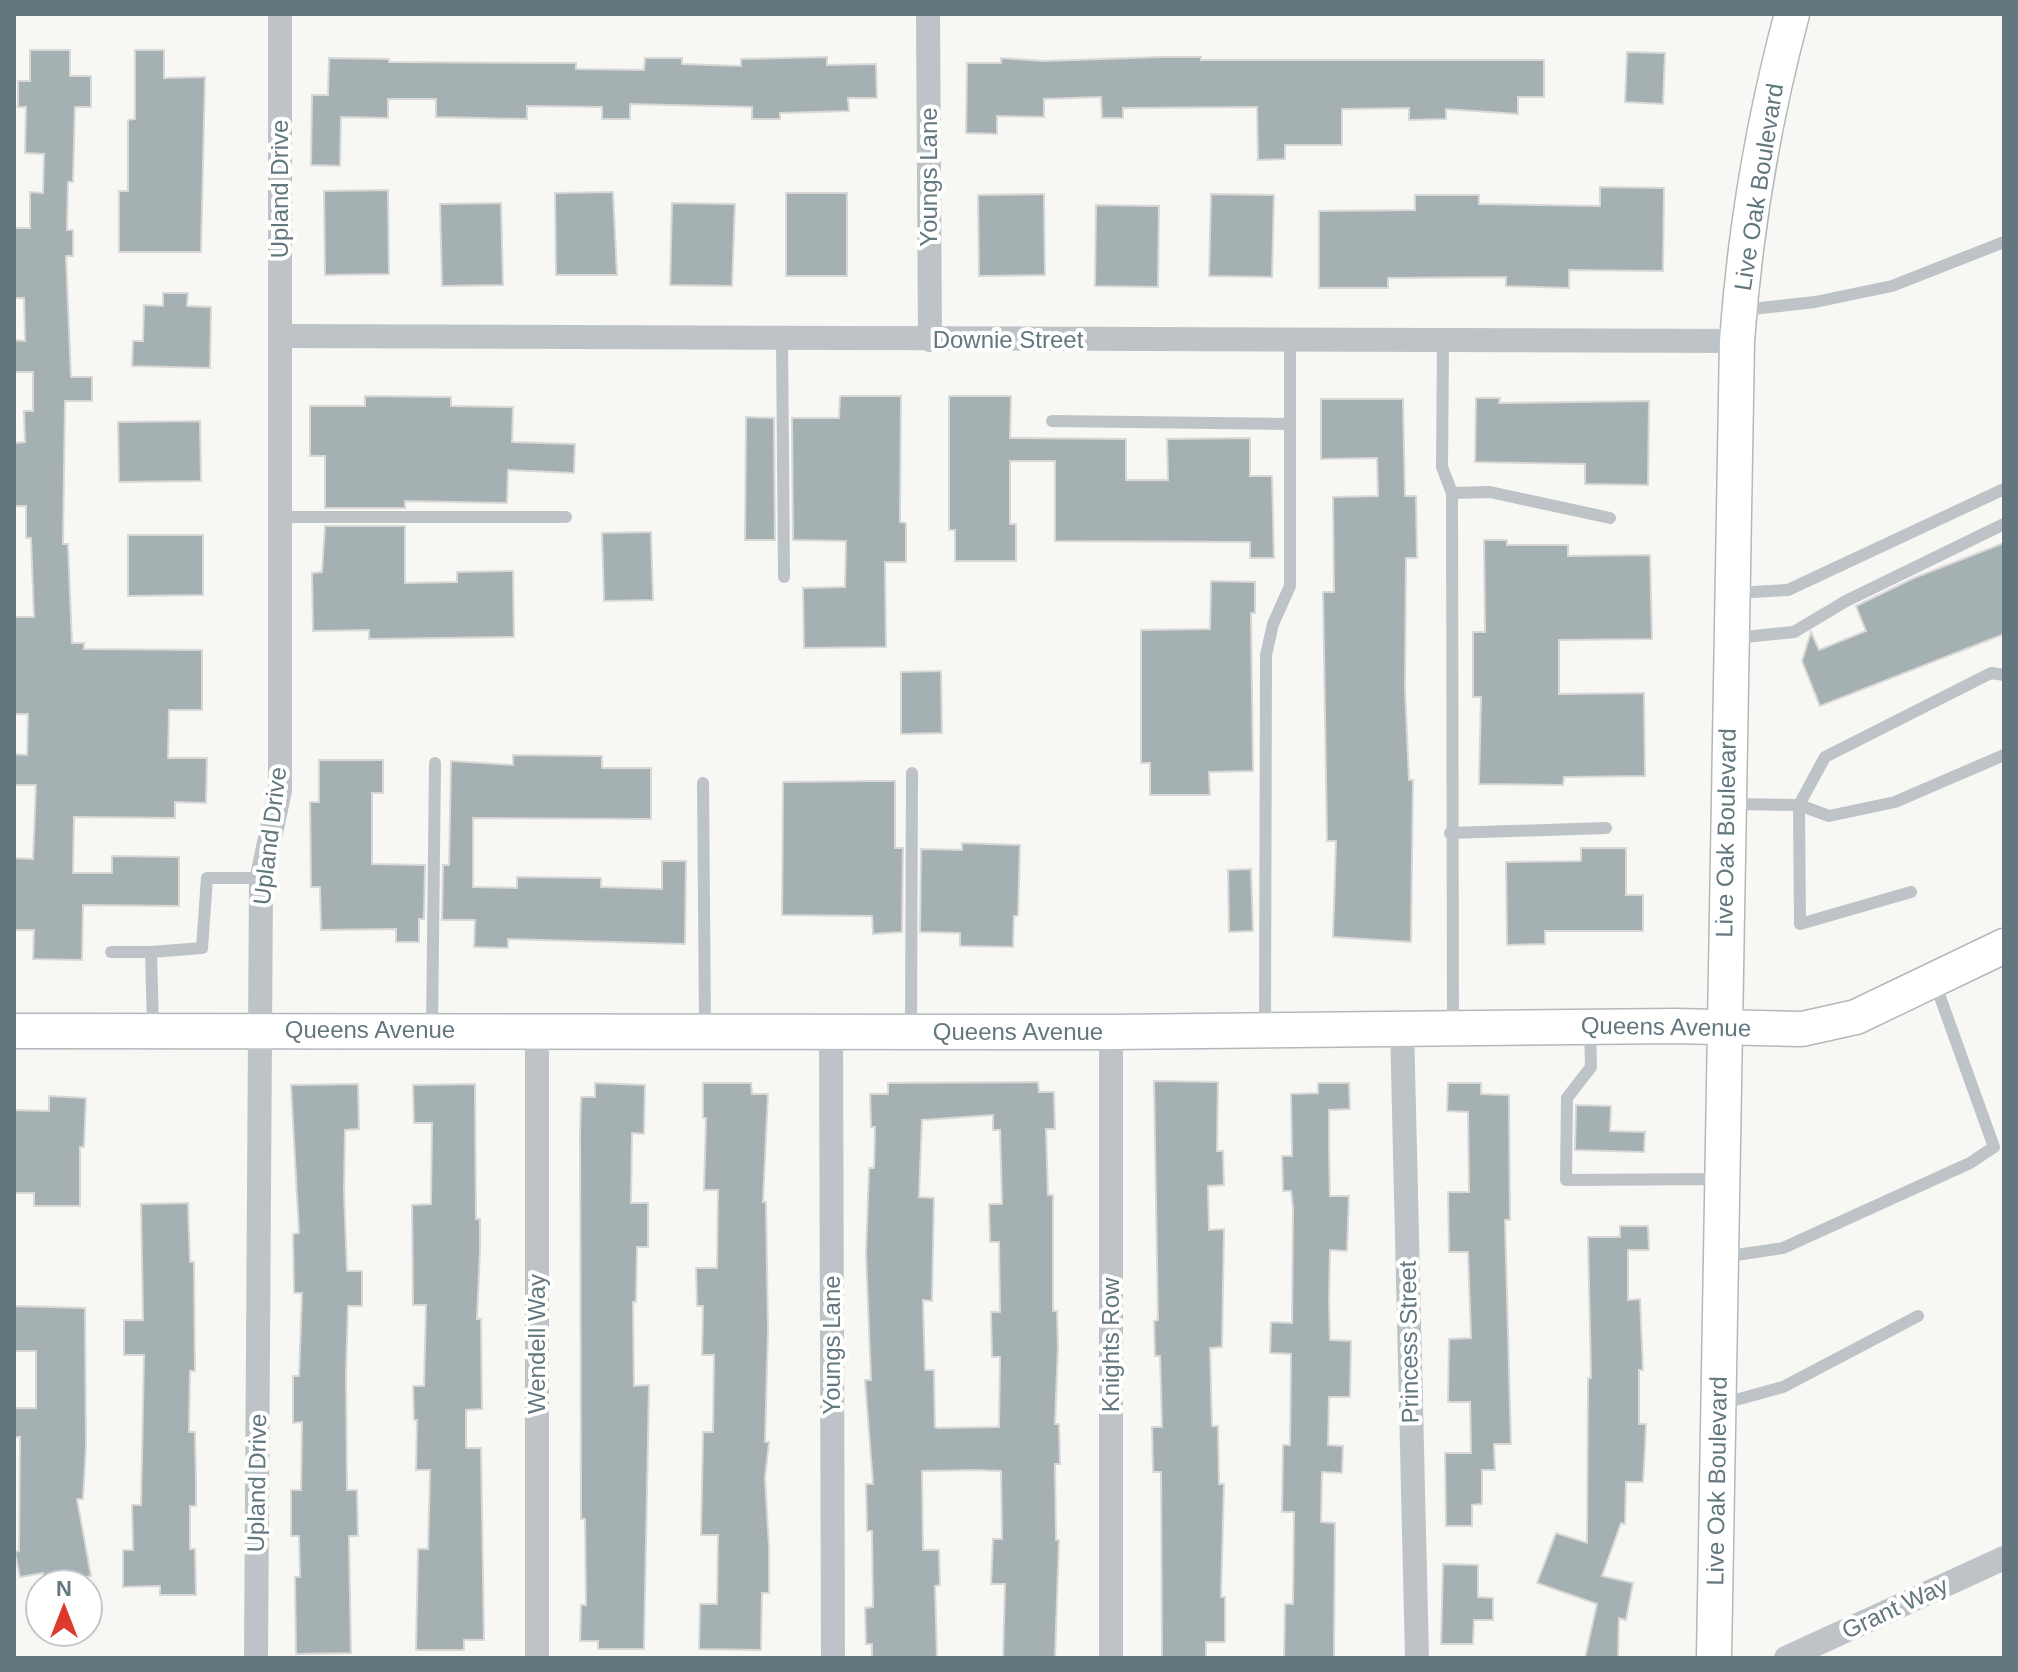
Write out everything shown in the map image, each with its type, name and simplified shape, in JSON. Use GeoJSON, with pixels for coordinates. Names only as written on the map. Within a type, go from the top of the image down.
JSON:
{"type":"FeatureCollection","features":[{"type":"Feature","properties":{"kind":"main road","name":"Live Oak Boulevard"},"geometry":{"type":"LineString","coordinates":[[1714,1658],[1720,1179],[1738,326],[1758,162],[1792,14]]}},
{"type":"Feature","properties":{"kind":"main road","name":"Queens Avenue"},"geometry":{"type":"LineString","coordinates":[[14,1031],[1111,1032],[1402,1026],[1723,1026],[1771,1029],[1830,1025],[1856,1017],[2004,946]]}},
{"type":"Feature","properties":{"kind":"street","name":"Upland Drive"},"geometry":{"type":"LineString","coordinates":[[256,1658],[262,878],[280,790],[280,14]]}},
{"type":"Feature","properties":{"kind":"street","name":"Youngs Lane"},"geometry":{"type":"LineString","coordinates":[[928,14],[930,340]]}},
{"type":"Feature","properties":{"kind":"street","name":"Downie Street"},"geometry":{"type":"LineString","coordinates":[[280,336],[1443,341],[1738,326]]}},
{"type":"Feature","properties":{"kind":"street","name":"Princess Street"},"geometry":{"type":"LineString","coordinates":[[1402,1026],[1417,1658]]}},
{"type":"Feature","properties":{"kind":"street","name":"Wendell Way"},"geometry":{"type":"LineString","coordinates":[[537,1030],[537,1658]]}},
{"type":"Feature","properties":{"kind":"street","name":"Youngs Lane"},"geometry":{"type":"LineString","coordinates":[[831,1031],[833,1658]]}},
{"type":"Feature","properties":{"kind":"street","name":"Knights Row"},"geometry":{"type":"LineString","coordinates":[[1111,1032],[1111,1658]]}},
{"type":"Feature","properties":{"kind":"street","name":"Grant Way"},"geometry":{"type":"LineString","coordinates":[[1786,1658],[2004,1558]]}},
{"type":"Feature","properties":{"kind":"lane"},"geometry":{"type":"LineString","coordinates":[[1738,326],[1815,302],[1892,286],[2004,242]]}},
{"type":"Feature","properties":{"kind":"lane"},"geometry":{"type":"LineString","coordinates":[[782,339],[784,577]]}},
{"type":"Feature","properties":{"kind":"lane"},"geometry":{"type":"LineString","coordinates":[[1265,1029],[1266,655],[1273,624],[1290,586],[1290,341]]}},
{"type":"Feature","properties":{"kind":"lane"},"geometry":{"type":"LineString","coordinates":[[1443,341],[1442,467],[1452,493],[1450,833],[1453,1026]]}},
{"type":"Feature","properties":{"kind":"lane"},"geometry":{"type":"LineString","coordinates":[[1052,421],[1290,424]]}},
{"type":"Feature","properties":{"kind":"lane"},"geometry":{"type":"LineString","coordinates":[[1731,593],[1788,590],[2004,489]]}},
{"type":"Feature","properties":{"kind":"lane"},"geometry":{"type":"LineString","coordinates":[[1452,493],[1490,492],[1610,518]]}},
{"type":"Feature","properties":{"kind":"lane"},"geometry":{"type":"LineString","coordinates":[[280,517],[566,517]]}},
{"type":"Feature","properties":{"kind":"lane"},"geometry":{"type":"LineString","coordinates":[[1730,639],[1794,632],[1846,601],[2004,524]]}},
{"type":"Feature","properties":{"kind":"lane"},"geometry":{"type":"LineString","coordinates":[[1911,892],[1800,924],[1799,805],[1825,757],[1991,673],[2004,675]]}},
{"type":"Feature","properties":{"kind":"lane"},"geometry":{"type":"LineString","coordinates":[[1727,804],[1799,805],[1829,816],[1895,802],[2004,755]]}},
{"type":"Feature","properties":{"kind":"lane"},"geometry":{"type":"LineString","coordinates":[[432,1030],[435,763]]}},
{"type":"Feature","properties":{"kind":"lane"},"geometry":{"type":"LineString","coordinates":[[911,1032],[912,773]]}},
{"type":"Feature","properties":{"kind":"lane"},"geometry":{"type":"LineString","coordinates":[[703,783],[705,1031]]}},
{"type":"Feature","properties":{"kind":"lane"},"geometry":{"type":"LineString","coordinates":[[1450,833],[1606,828]]}},
{"type":"Feature","properties":{"kind":"lane"},"geometry":{"type":"LineString","coordinates":[[111,952],[202,948],[207,878],[262,878]]}},
{"type":"Feature","properties":{"kind":"lane"},"geometry":{"type":"LineString","coordinates":[[151,952],[153,1030]]}},
{"type":"Feature","properties":{"kind":"lane"},"geometry":{"type":"LineString","coordinates":[[1720,1257],[1783,1248],[1970,1163],[1994,1147],[1933,980]]}},
{"type":"Feature","properties":{"kind":"lane"},"geometry":{"type":"LineString","coordinates":[[1590,1026],[1591,1067],[1567,1098],[1566,1180],[1720,1179]]}},
{"type":"Feature","properties":{"kind":"lane"},"geometry":{"type":"LineString","coordinates":[[1718,1405],[1783,1387],[1918,1316]]}},
{"type":"Feature","properties":{"kind":"building"},"geometry":{"type":"Polygon","coordinates":[[[30,50],[70,50],[70,76],[91,76],[91,107],[75,107],[73,182],[68,182],[67,230],[73,230],[73,256],[66,256],[71,377],[92,377],[92,401],[65,401],[63,544],[68,544],[72,643],[84,643],[84,649],[202,650],[202,710],[169,710],[168,758],[207,758],[206,803],[175,802],[175,818],[74,817],[73,873],[112,873],[112,856],[179,857],[179,906],[83,905],[82,960],[33,959],[34,930],[14,930],[14,858],[33,859],[36,785],[14,785],[14,754],[27,755],[28,714],[14,714],[14,617],[34,617],[31,538],[26,538],[26,506],[14,506],[14,443],[25,442],[24,411],[33,411],[33,372],[14,372],[14,340],[25,341],[24,298],[14,298],[14,228],[30,228],[30,192],[43,193],[44,154],[25,153],[26,107],[18,107],[18,81],[30,81],[30,50]]]}},
{"type":"Feature","properties":{"kind":"building"},"geometry":{"type":"Polygon","coordinates":[[[135,50],[164,50],[164,78],[205,77],[201,252],[119,252],[119,191],[128,191],[128,120],[135,119],[135,50]]]}},
{"type":"Feature","properties":{"kind":"building"},"geometry":{"type":"Polygon","coordinates":[[[1627,52],[1665,53],[1663,104],[1625,102],[1627,52]]]}},
{"type":"Feature","properties":{"kind":"building"},"geometry":{"type":"Polygon","coordinates":[[[827,57],[827,65],[876,64],[877,98],[848,98],[849,111],[780,113],[780,119],[752,119],[752,107],[630,104],[630,119],[602,119],[602,107],[527,106],[527,119],[436,117],[436,99],[388,99],[388,118],[341,117],[340,166],[311,165],[312,95],[328,95],[329,58],[389,59],[389,62],[576,63],[576,69],[644,70],[645,58],[682,58],[682,64],[741,66],[741,59],[827,57]]]}},
{"type":"Feature","properties":{"kind":"building"},"geometry":{"type":"Polygon","coordinates":[[[1201,57],[1201,60],[1544,60],[1544,97],[1518,97],[1518,114],[1446,109],[1446,119],[1409,120],[1409,108],[1342,109],[1342,145],[1285,145],[1285,159],[1258,160],[1257,107],[1123,108],[1123,118],[1102,118],[1101,97],[1044,99],[1044,117],[997,116],[997,134],[966,133],[967,63],[1001,63],[1001,58],[1044,61],[1201,57]]]}},
{"type":"Feature","properties":{"kind":"building"},"geometry":{"type":"Polygon","coordinates":[[[1600,187],[1664,188],[1663,271],[1569,270],[1569,288],[1506,286],[1506,277],[1388,278],[1388,288],[1319,288],[1319,211],[1415,210],[1415,195],[1479,195],[1479,204],[1600,206],[1600,187]]]}},
{"type":"Feature","properties":{"kind":"building"},"geometry":{"type":"Polygon","coordinates":[[[388,190],[389,274],[325,275],[324,191],[388,190]]]}},
{"type":"Feature","properties":{"kind":"building"},"geometry":{"type":"Polygon","coordinates":[[[613,192],[617,275],[556,275],[555,193],[613,192]]]}},
{"type":"Feature","properties":{"kind":"building"},"geometry":{"type":"Polygon","coordinates":[[[786,193],[847,193],[847,276],[786,276],[786,193]]]}},
{"type":"Feature","properties":{"kind":"building"},"geometry":{"type":"Polygon","coordinates":[[[1044,194],[1045,275],[979,276],[978,195],[1044,194]]]}},
{"type":"Feature","properties":{"kind":"building"},"geometry":{"type":"Polygon","coordinates":[[[1211,194],[1274,195],[1272,277],[1209,276],[1211,194]]]}},
{"type":"Feature","properties":{"kind":"building"},"geometry":{"type":"Polygon","coordinates":[[[501,203],[503,285],[442,286],[440,204],[501,203]]]}},
{"type":"Feature","properties":{"kind":"building"},"geometry":{"type":"Polygon","coordinates":[[[672,203],[735,204],[732,286],[670,285],[672,203]]]}},
{"type":"Feature","properties":{"kind":"building"},"geometry":{"type":"Polygon","coordinates":[[[1096,205],[1159,206],[1158,287],[1095,286],[1096,205]]]}},
{"type":"Feature","properties":{"kind":"building"},"geometry":{"type":"Polygon","coordinates":[[[163,293],[188,293],[187,306],[211,307],[210,368],[132,366],[133,341],[143,341],[144,305],[163,306],[163,293]]]}},
{"type":"Feature","properties":{"kind":"building"},"geometry":{"type":"Polygon","coordinates":[[[365,396],[451,397],[451,406],[513,407],[512,442],[575,444],[574,473],[508,470],[507,503],[405,501],[405,508],[325,508],[325,456],[310,456],[310,406],[365,406],[365,396]]]}},
{"type":"Feature","properties":{"kind":"building"},"geometry":{"type":"Polygon","coordinates":[[[840,396],[901,396],[900,522],[906,523],[906,562],[885,562],[886,647],[804,648],[803,588],[845,587],[846,541],[793,540],[792,418],[839,418],[840,396]]]}},
{"type":"Feature","properties":{"kind":"building"},"geometry":{"type":"Polygon","coordinates":[[[949,396],[1011,396],[1010,438],[1126,439],[1126,480],[1168,480],[1167,439],[1250,438],[1250,476],[1272,476],[1274,558],[1250,558],[1250,542],[1055,541],[1055,461],[1010,461],[1010,524],[1016,524],[1016,561],[955,561],[955,530],[949,530],[949,396]]]}},
{"type":"Feature","properties":{"kind":"building"},"geometry":{"type":"Polygon","coordinates":[[[1476,398],[1500,398],[1499,403],[1649,401],[1648,485],[1585,484],[1585,464],[1475,462],[1476,398]]]}},
{"type":"Feature","properties":{"kind":"building"},"geometry":{"type":"Polygon","coordinates":[[[1321,399],[1403,399],[1405,496],[1416,496],[1417,558],[1406,558],[1405,689],[1409,780],[1413,780],[1411,942],[1333,937],[1336,841],[1327,841],[1323,592],[1334,592],[1333,497],[1378,496],[1377,458],[1321,459],[1321,399]]]}},
{"type":"Feature","properties":{"kind":"building"},"geometry":{"type":"Polygon","coordinates":[[[746,417],[774,418],[775,540],[745,540],[746,417]]]}},
{"type":"Feature","properties":{"kind":"building"},"geometry":{"type":"Polygon","coordinates":[[[200,421],[201,481],[119,482],[118,422],[200,421]]]}},
{"type":"Feature","properties":{"kind":"building"},"geometry":{"type":"Polygon","coordinates":[[[325,526],[405,526],[405,583],[457,582],[457,572],[513,571],[514,637],[369,639],[369,630],[313,631],[312,573],[322,572],[325,526]]]}},
{"type":"Feature","properties":{"kind":"building"},"geometry":{"type":"Polygon","coordinates":[[[651,532],[653,600],[604,601],[602,533],[651,532]]]}},
{"type":"Feature","properties":{"kind":"building"},"geometry":{"type":"Polygon","coordinates":[[[128,535],[203,535],[203,595],[128,596],[128,535]]]}},
{"type":"Feature","properties":{"kind":"building"},"geometry":{"type":"Polygon","coordinates":[[[1484,540],[1507,540],[1507,545],[1568,545],[1568,556],[1650,555],[1652,639],[1559,640],[1559,694],[1644,693],[1645,776],[1564,777],[1563,785],[1479,784],[1481,697],[1473,697],[1473,632],[1485,632],[1484,540]]]}},
{"type":"Feature","properties":{"kind":"building"},"geometry":{"type":"Polygon","coordinates":[[[2004,543],[2004,634],[1820,706],[1802,661],[1811,632],[1819,650],[1866,631],[1856,606],[1914,578],[2004,543]]]}},
{"type":"Feature","properties":{"kind":"building"},"geometry":{"type":"Polygon","coordinates":[[[1211,581],[1255,582],[1255,613],[1251,613],[1253,771],[1209,772],[1210,795],[1150,795],[1150,763],[1141,763],[1141,630],[1210,629],[1211,581]]]}},
{"type":"Feature","properties":{"kind":"building"},"geometry":{"type":"Polygon","coordinates":[[[941,671],[942,733],[901,734],[901,672],[941,671]]]}},
{"type":"Feature","properties":{"kind":"building"},"geometry":{"type":"Polygon","coordinates":[[[513,755],[602,756],[602,768],[651,768],[651,819],[473,818],[473,887],[517,888],[517,877],[601,878],[601,887],[662,889],[662,861],[686,861],[685,944],[508,939],[508,948],[474,947],[475,920],[442,920],[443,865],[449,865],[451,761],[513,765],[513,755]]]}},
{"type":"Feature","properties":{"kind":"building"},"geometry":{"type":"Polygon","coordinates":[[[319,760],[383,760],[383,793],[372,793],[372,864],[425,865],[424,919],[419,919],[419,942],[396,942],[396,929],[321,930],[320,887],[311,887],[310,802],[319,802],[319,760]]]}},
{"type":"Feature","properties":{"kind":"building"},"geometry":{"type":"Polygon","coordinates":[[[895,781],[895,848],[903,848],[902,932],[873,934],[872,916],[782,915],[783,782],[895,781]]]}},
{"type":"Feature","properties":{"kind":"building"},"geometry":{"type":"Polygon","coordinates":[[[962,843],[1020,845],[1018,916],[1014,916],[1013,947],[960,946],[960,933],[920,932],[921,849],[962,850],[962,843]]]}},
{"type":"Feature","properties":{"kind":"building"},"geometry":{"type":"Polygon","coordinates":[[[1581,848],[1626,848],[1626,895],[1643,895],[1643,931],[1545,931],[1545,944],[1507,945],[1506,862],[1581,861],[1581,848]]]}},
{"type":"Feature","properties":{"kind":"building"},"geometry":{"type":"Polygon","coordinates":[[[1251,869],[1253,931],[1229,932],[1228,870],[1251,869]]]}},
{"type":"Feature","properties":{"kind":"building"},"geometry":{"type":"Polygon","coordinates":[[[1154,1081],[1218,1082],[1217,1151],[1223,1151],[1224,1185],[1208,1186],[1209,1230],[1224,1229],[1222,1347],[1210,1348],[1212,1426],[1218,1426],[1219,1484],[1224,1484],[1221,1597],[1225,1597],[1225,1642],[1206,1642],[1206,1658],[1162,1658],[1161,1472],[1153,1472],[1152,1427],[1162,1427],[1160,1356],[1155,1356],[1154,1321],[1158,1320],[1154,1081]]]}},
{"type":"Feature","properties":{"kind":"building"},"geometry":{"type":"Polygon","coordinates":[[[1038,1082],[1039,1092],[1054,1092],[1055,1129],[1046,1129],[1048,1195],[1053,1195],[1053,1311],[1057,1311],[1058,1346],[1055,1424],[1059,1424],[1060,1464],[1055,1464],[1056,1540],[1059,1540],[1055,1658],[1003,1658],[1005,1584],[991,1584],[993,1539],[1002,1539],[1001,1471],[922,1471],[923,1550],[939,1550],[940,1585],[935,1586],[937,1658],[872,1658],[872,1644],[866,1644],[865,1608],[873,1607],[872,1531],[867,1531],[866,1484],[873,1484],[865,1380],[871,1380],[866,1254],[869,1168],[874,1168],[875,1127],[871,1127],[870,1094],[888,1094],[888,1083],[1038,1082]],[[993,1115],[922,1120],[919,1197],[934,1198],[932,1301],[923,1300],[925,1370],[934,1370],[935,1427],[938,1428],[999,1427],[1000,1357],[992,1357],[991,1312],[1000,1312],[999,1242],[990,1242],[989,1204],[1002,1204],[1000,1130],[993,1130],[993,1115]]]}},
{"type":"Feature","properties":{"kind":"building"},"geometry":{"type":"Polygon","coordinates":[[[595,1083],[645,1085],[644,1134],[632,1133],[631,1203],[648,1203],[648,1247],[637,1247],[636,1302],[633,1302],[634,1386],[649,1385],[644,1649],[598,1649],[598,1641],[580,1641],[581,1605],[586,1605],[585,1519],[581,1519],[580,1132],[581,1097],[595,1097],[595,1083]]]}},
{"type":"Feature","properties":{"kind":"building"},"geometry":{"type":"Polygon","coordinates":[[[703,1083],[751,1083],[752,1094],[768,1094],[763,1202],[766,1202],[768,1331],[765,1442],[769,1442],[765,1478],[769,1593],[762,1593],[761,1650],[699,1649],[700,1604],[717,1604],[718,1535],[701,1535],[703,1432],[713,1432],[714,1355],[702,1355],[703,1306],[697,1306],[696,1268],[717,1268],[718,1190],[704,1190],[706,1118],[703,1118],[703,1083]]]}},
{"type":"Feature","properties":{"kind":"building"},"geometry":{"type":"Polygon","coordinates":[[[1318,1083],[1349,1083],[1350,1109],[1329,1110],[1330,1196],[1349,1196],[1347,1251],[1330,1250],[1329,1302],[1330,1340],[1351,1341],[1350,1397],[1329,1397],[1328,1445],[1343,1446],[1342,1473],[1322,1472],[1321,1522],[1335,1523],[1334,1658],[1284,1658],[1285,1604],[1293,1604],[1294,1512],[1282,1512],[1283,1445],[1290,1445],[1291,1354],[1270,1353],[1271,1322],[1292,1323],[1293,1208],[1291,1191],[1283,1191],[1282,1156],[1292,1156],[1291,1094],[1318,1093],[1318,1083]]]}},
{"type":"Feature","properties":{"kind":"building"},"geometry":{"type":"Polygon","coordinates":[[[1448,1083],[1481,1083],[1481,1094],[1509,1095],[1510,1220],[1505,1220],[1511,1444],[1494,1444],[1495,1470],[1482,1470],[1482,1504],[1472,1505],[1472,1526],[1446,1526],[1445,1453],[1471,1453],[1470,1402],[1448,1402],[1449,1339],[1471,1338],[1468,1252],[1449,1252],[1448,1192],[1469,1192],[1468,1112],[1447,1111],[1448,1083]]]}},
{"type":"Feature","properties":{"kind":"building"},"geometry":{"type":"Polygon","coordinates":[[[358,1084],[359,1129],[345,1130],[344,1191],[347,1271],[362,1271],[362,1306],[348,1306],[346,1375],[347,1490],[357,1490],[358,1536],[349,1536],[351,1653],[296,1654],[295,1577],[300,1577],[299,1536],[291,1536],[291,1490],[301,1490],[302,1422],[293,1423],[293,1376],[299,1376],[302,1293],[294,1293],[293,1234],[299,1233],[291,1085],[358,1084]]]}},
{"type":"Feature","properties":{"kind":"building"},"geometry":{"type":"Polygon","coordinates":[[[475,1084],[476,1219],[480,1219],[477,1319],[481,1319],[482,1409],[466,1410],[466,1448],[481,1448],[484,1640],[464,1640],[464,1650],[416,1650],[418,1549],[428,1549],[430,1470],[416,1470],[417,1420],[414,1420],[413,1386],[424,1386],[426,1305],[413,1305],[412,1205],[431,1204],[432,1123],[414,1123],[413,1085],[475,1084]]]}},
{"type":"Feature","properties":{"kind":"building"},"geometry":{"type":"Polygon","coordinates":[[[49,1096],[86,1098],[84,1147],[80,1147],[80,1206],[34,1206],[34,1193],[14,1193],[14,1110],[49,1111],[49,1096]]]}},
{"type":"Feature","properties":{"kind":"building"},"geometry":{"type":"Polygon","coordinates":[[[1576,1105],[1611,1106],[1610,1131],[1645,1132],[1644,1152],[1575,1150],[1576,1105]]]}},
{"type":"Feature","properties":{"kind":"building"},"geometry":{"type":"Polygon","coordinates":[[[188,1203],[190,1262],[194,1262],[195,1371],[190,1371],[189,1432],[195,1432],[196,1479],[196,1506],[190,1506],[190,1549],[195,1549],[196,1595],[160,1595],[160,1586],[123,1587],[123,1550],[133,1550],[132,1505],[141,1505],[144,1355],[124,1355],[124,1320],[143,1320],[141,1204],[188,1203]]]}},
{"type":"Feature","properties":{"kind":"building"},"geometry":{"type":"Polygon","coordinates":[[[1620,1226],[1648,1226],[1649,1250],[1628,1250],[1628,1300],[1640,1299],[1643,1370],[1639,1370],[1639,1424],[1646,1424],[1643,1482],[1626,1482],[1625,1524],[1621,1523],[1602,1576],[1633,1583],[1626,1620],[1619,1618],[1618,1658],[1585,1658],[1597,1604],[1537,1583],[1556,1533],[1587,1543],[1588,1378],[1591,1378],[1588,1237],[1620,1237],[1620,1226]]]}},
{"type":"Feature","properties":{"kind":"building"},"geometry":{"type":"Polygon","coordinates":[[[14,1306],[85,1308],[86,1446],[83,1499],[77,1499],[90,1568],[24,1568],[24,1576],[20,1577],[15,1552],[19,1551],[20,1437],[14,1437],[14,1408],[36,1408],[36,1351],[14,1351],[14,1306]]]}},
{"type":"Feature","properties":{"kind":"building"},"geometry":{"type":"Polygon","coordinates":[[[1443,1564],[1478,1565],[1478,1597],[1493,1598],[1493,1620],[1474,1620],[1473,1644],[1441,1644],[1443,1564]]]}}]}
